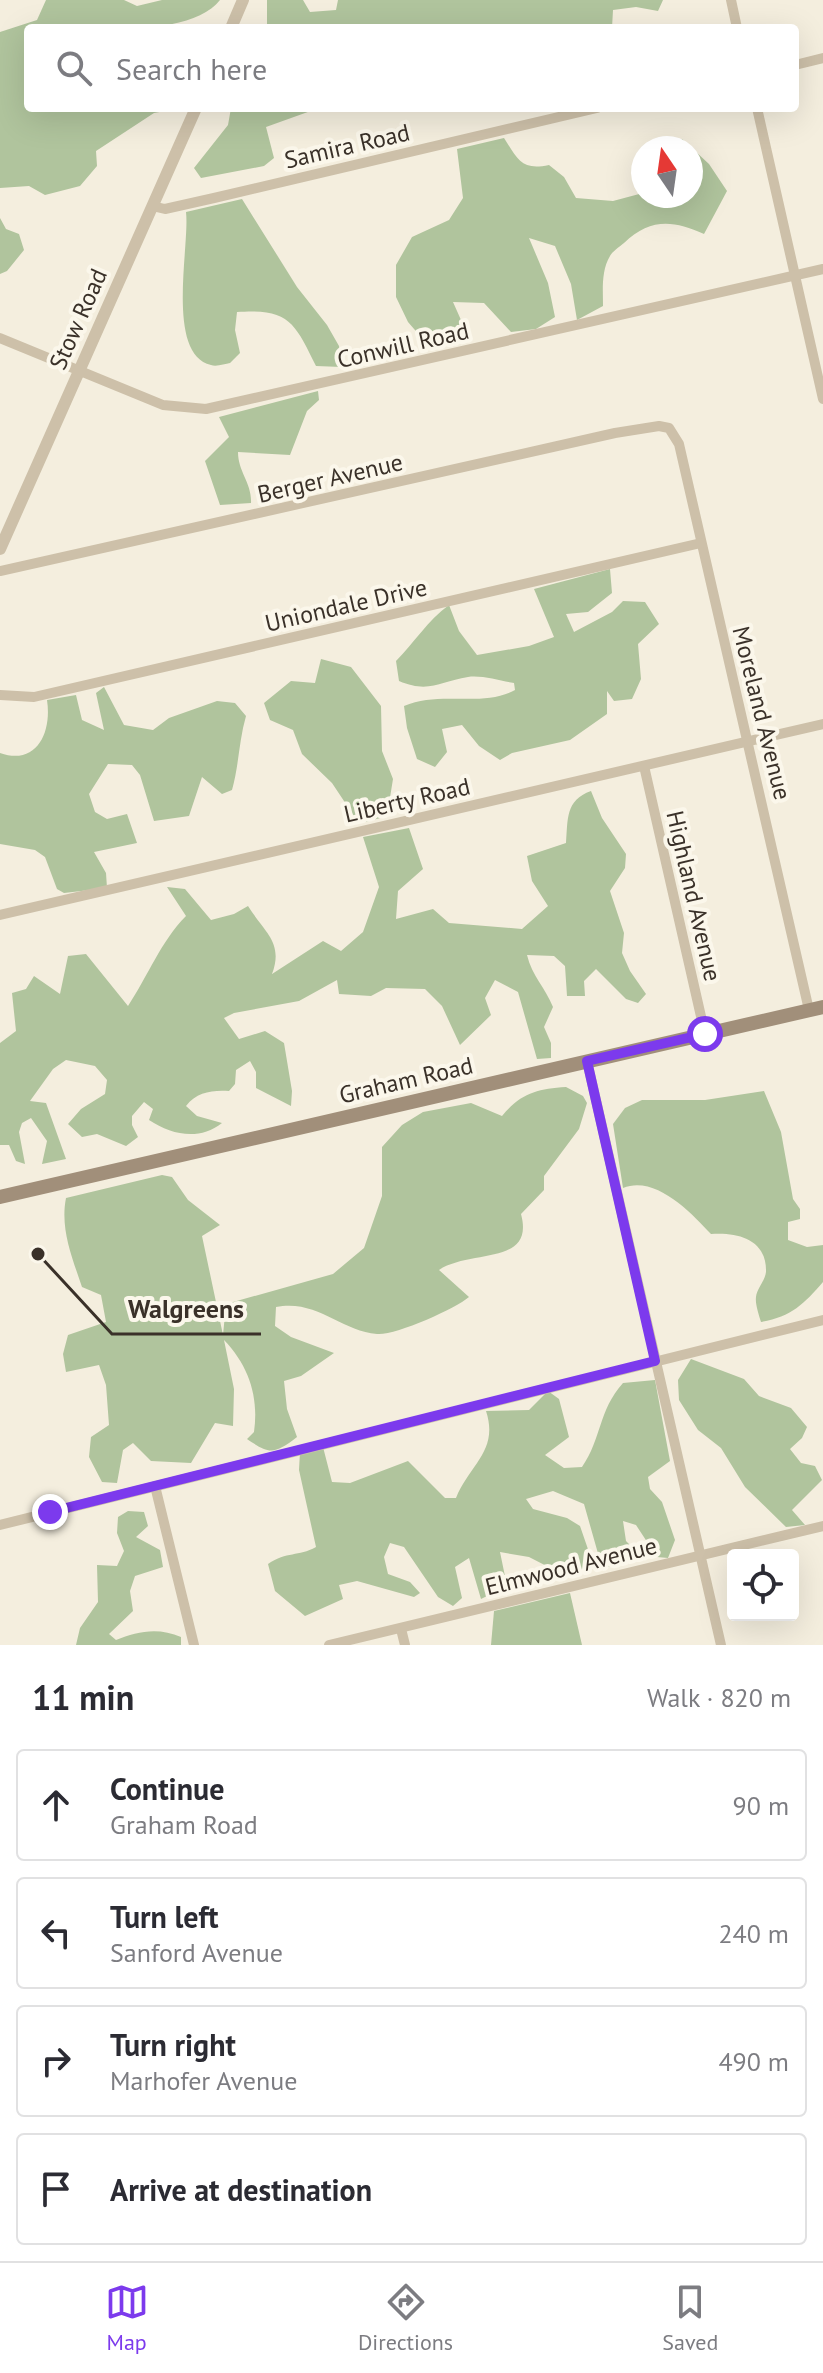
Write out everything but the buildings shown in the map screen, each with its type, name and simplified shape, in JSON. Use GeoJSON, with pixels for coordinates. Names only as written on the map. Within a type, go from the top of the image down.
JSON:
{"type":"FeatureCollection","features":[{"type":"Feature","properties":{"kind":"main road","name":"Graham Road"},"geometry":{"type":"LineString","coordinates":[[0,1197],[816,1008]]}},
{"type":"Feature","properties":{"kind":"street"},"geometry":{"type":"LineString","coordinates":[[233,24],[243,0]]}},
{"type":"Feature","properties":{"kind":"street"},"geometry":{"type":"LineString","coordinates":[[731,0],[736,24]]}},
{"type":"Feature","properties":{"kind":"street"},"geometry":{"type":"LineString","coordinates":[[799,64],[823,58]]}},
{"type":"Feature","properties":{"kind":"street","name":"Stow Road"},"geometry":{"type":"LineString","coordinates":[[0,549],[194,112]]}},
{"type":"Feature","properties":{"kind":"street","name":"Samira Road"},"geometry":{"type":"LineString","coordinates":[[152,206],[165,209],[189,204],[580,112]]}},
{"type":"Feature","properties":{"kind":"street"},"geometry":{"type":"LineString","coordinates":[[758,112],[823,399]]}},
{"type":"Feature","properties":{"kind":"street","name":"Conwill Road"},"geometry":{"type":"LineString","coordinates":[[0,338],[163,405],[192,410],[217,408],[823,269]]}},
{"type":"Feature","properties":{"kind":"street","name":"Berger Avenue"},"geometry":{"type":"LineString","coordinates":[[0,571],[615,433],[659,426],[669,428]]}},
{"type":"Feature","properties":{"kind":"street","name":"Moreland Avenue"},"geometry":{"type":"LineString","coordinates":[[669,428],[679,444],[747,743],[816,1008]]}},
{"type":"Feature","properties":{"kind":"street","name":"Uniondale Drive"},"geometry":{"type":"LineString","coordinates":[[0,695],[34,697],[701,543]]}},
{"type":"Feature","properties":{"kind":"street","name":"Liberty Road"},"geometry":{"type":"LineString","coordinates":[[0,915],[823,724]]}},
{"type":"Feature","properties":{"kind":"street","name":"Highland Avenue"},"geometry":{"type":"LineString","coordinates":[[644,766],[705,1034]]}},
{"type":"Feature","properties":{"kind":"street"},"geometry":{"type":"LineString","coordinates":[[587,1061],[721,1645]]}},
{"type":"Feature","properties":{"kind":"street"},"geometry":{"type":"LineString","coordinates":[[0,1525],[823,1320]]}},
{"type":"Feature","properties":{"kind":"street"},"geometry":{"type":"LineString","coordinates":[[155,1486],[194,1645]]}},
{"type":"Feature","properties":{"kind":"street","name":"Elmwood Avenue"},"geometry":{"type":"LineString","coordinates":[[329,1645],[823,1526]]}},
{"type":"Feature","properties":{"kind":"street"},"geometry":{"type":"LineString","coordinates":[[401,1629],[405,1645]]}},
{"type":"Feature","properties":{"kind":"green space"},"geometry":{"type":"Polygon","coordinates":[[[46,0],[124,0],[137,6],[162,0],[220,0],[205,13],[168,24],[25,24],[37,20],[46,0]]]}},
{"type":"Feature","properties":{"kind":"green space"},"geometry":{"type":"Polygon","coordinates":[[[267,0],[303,0],[310,12],[336,10],[338,0],[663,0],[658,11],[636,7],[613,10],[612,24],[267,24],[267,0]]]}},
{"type":"Feature","properties":{"kind":"green space"},"geometry":{"type":"Polygon","coordinates":[[[24,24],[24,112],[159,112],[96,151],[97,166],[80,186],[45,195],[29,186],[0,188],[0,32],[24,24]]]}},
{"type":"Feature","properties":{"kind":"green space"},"geometry":{"type":"Polygon","coordinates":[[[230,112],[308,112],[266,127],[274,158],[264,166],[201,178],[194,168],[228,125],[230,112]]]}},
{"type":"Feature","properties":{"kind":"green space"},"geometry":{"type":"Polygon","coordinates":[[[504,138],[522,162],[533,166],[549,165],[564,177],[576,198],[613,201],[631,196],[631,208],[703,208],[703,158],[727,191],[704,234],[672,224],[653,225],[616,250],[605,268],[603,306],[577,320],[571,284],[555,246],[529,238],[548,283],[555,317],[536,329],[511,332],[484,303],[453,302],[465,329],[461,340],[440,346],[427,344],[408,322],[396,297],[396,265],[412,237],[449,220],[463,198],[457,149],[504,138]]]}},
{"type":"Feature","properties":{"kind":"green space"},"geometry":{"type":"Polygon","coordinates":[[[242,199],[297,287],[327,325],[339,346],[342,367],[316,366],[288,321],[254,311],[237,312],[235,330],[240,353],[230,363],[213,366],[197,357],[188,341],[184,321],[186,212],[242,199]]]}},
{"type":"Feature","properties":{"kind":"green space"},"geometry":{"type":"Polygon","coordinates":[[[0,218],[6,229],[19,234],[24,250],[7,271],[0,274],[0,218]]]}},
{"type":"Feature","properties":{"kind":"green space"},"geometry":{"type":"Polygon","coordinates":[[[318,391],[319,400],[307,411],[290,455],[238,452],[251,503],[220,505],[205,461],[229,437],[219,417],[318,391]]]}},
{"type":"Feature","properties":{"kind":"green space"},"geometry":{"type":"Polygon","coordinates":[[[610,569],[612,593],[588,612],[566,614],[574,632],[612,612],[623,601],[645,602],[659,624],[638,644],[641,679],[632,699],[614,701],[607,691],[607,714],[570,740],[512,753],[500,760],[479,746],[462,725],[442,729],[447,752],[435,767],[417,759],[404,706],[432,699],[489,698],[515,690],[514,683],[479,677],[427,687],[399,681],[396,661],[434,618],[449,605],[459,631],[477,655],[529,646],[554,637],[534,589],[610,569]]]}},
{"type":"Feature","properties":{"kind":"green space"},"geometry":{"type":"Polygon","coordinates":[[[321,659],[351,667],[381,706],[382,751],[393,779],[387,816],[366,822],[354,816],[332,783],[302,754],[293,730],[270,720],[264,703],[291,681],[315,683],[321,659]]]}},
{"type":"Feature","properties":{"kind":"green space"},"geometry":{"type":"Polygon","coordinates":[[[104,687],[124,725],[153,730],[169,718],[217,701],[235,703],[246,716],[236,771],[232,790],[222,794],[202,777],[189,816],[154,821],[140,775],[132,765],[108,764],[89,794],[95,812],[107,819],[127,814],[137,843],[94,852],[106,873],[107,888],[64,893],[57,889],[45,857],[35,850],[0,844],[0,753],[24,755],[39,743],[47,724],[47,700],[76,695],[82,720],[104,730],[96,693],[104,687]]]}},
{"type":"Feature","properties":{"kind":"green space"},"geometry":{"type":"Polygon","coordinates":[[[591,791],[602,818],[626,854],[625,868],[610,891],[624,933],[622,953],[646,994],[638,1003],[626,999],[596,969],[584,981],[585,996],[567,996],[565,966],[554,956],[527,955],[553,1007],[544,1027],[551,1043],[551,1058],[537,1059],[518,992],[495,980],[485,998],[491,1015],[460,1045],[442,1006],[425,989],[386,988],[371,996],[339,994],[337,980],[299,1001],[234,1013],[224,1018],[239,1039],[265,1031],[284,1043],[292,1091],[291,1106],[256,1088],[256,1072],[250,1061],[236,1070],[235,1084],[229,1091],[205,1093],[186,1106],[197,1116],[222,1123],[195,1134],[176,1132],[149,1120],[153,1109],[144,1102],[132,1116],[132,1125],[138,1137],[126,1146],[97,1134],[82,1137],[68,1124],[81,1109],[105,1094],[107,1080],[95,1066],[66,1060],[53,1069],[30,1101],[46,1103],[66,1159],[42,1164],[47,1141],[31,1118],[22,1123],[19,1132],[25,1164],[16,1161],[9,1145],[0,1145],[0,1043],[16,1031],[12,993],[26,989],[34,976],[60,994],[68,956],[86,954],[128,1006],[162,948],[186,916],[167,887],[185,889],[211,920],[234,914],[248,906],[274,945],[276,954],[272,974],[323,941],[341,951],[363,932],[379,887],[363,837],[409,828],[423,869],[398,891],[396,919],[433,909],[449,923],[522,929],[548,906],[532,881],[527,856],[566,843],[572,805],[591,791]]]}},
{"type":"Feature","properties":{"kind":"green space"},"geometry":{"type":"Polygon","coordinates":[[[566,1087],[583,1096],[587,1103],[579,1129],[544,1176],[544,1190],[521,1214],[523,1230],[519,1242],[497,1254],[439,1270],[469,1297],[424,1321],[397,1331],[377,1334],[364,1332],[304,1307],[276,1307],[275,1326],[291,1337],[334,1353],[301,1376],[284,1381],[287,1409],[297,1437],[283,1447],[272,1450],[261,1448],[247,1439],[254,1432],[253,1394],[246,1371],[224,1340],[234,1389],[233,1426],[215,1423],[191,1463],[151,1461],[133,1443],[123,1450],[117,1483],[102,1482],[89,1457],[91,1437],[109,1425],[106,1385],[99,1365],[66,1372],[63,1354],[68,1335],[106,1322],[101,1295],[82,1287],[74,1265],[66,1232],[66,1198],[162,1175],[172,1177],[188,1200],[220,1225],[202,1236],[223,1335],[226,1304],[333,1274],[364,1248],[382,1196],[382,1147],[402,1125],[423,1112],[471,1103],[502,1116],[530,1094],[566,1087]]]}},
{"type":"Feature","properties":{"kind":"green space"},"geometry":{"type":"Polygon","coordinates":[[[764,1091],[781,1132],[793,1199],[800,1209],[800,1219],[788,1222],[788,1240],[807,1247],[823,1245],[823,1282],[796,1308],[781,1317],[761,1322],[756,1300],[766,1272],[762,1252],[741,1237],[711,1234],[683,1207],[660,1191],[635,1185],[623,1188],[613,1124],[625,1108],[642,1100],[705,1100],[764,1091]]]}},
{"type":"Feature","properties":{"kind":"green space"},"geometry":{"type":"Polygon","coordinates":[[[691,1359],[744,1379],[759,1396],[791,1408],[807,1427],[802,1438],[790,1449],[801,1463],[815,1466],[822,1480],[792,1510],[805,1525],[786,1527],[745,1487],[721,1448],[698,1430],[679,1400],[678,1380],[691,1359]]]}},
{"type":"Feature","properties":{"kind":"green space"},"geometry":{"type":"Polygon","coordinates":[[[655,1380],[670,1461],[648,1477],[650,1489],[662,1502],[675,1540],[668,1558],[657,1557],[636,1525],[623,1521],[626,1541],[638,1553],[635,1562],[608,1567],[601,1564],[584,1504],[553,1491],[526,1499],[533,1509],[567,1518],[580,1526],[590,1555],[585,1568],[566,1576],[529,1557],[500,1552],[507,1586],[481,1599],[469,1558],[455,1567],[462,1598],[453,1606],[438,1597],[404,1547],[390,1543],[384,1557],[388,1574],[410,1582],[420,1593],[414,1597],[357,1581],[339,1585],[343,1599],[305,1616],[275,1591],[268,1564],[316,1547],[299,1470],[300,1452],[323,1447],[332,1482],[350,1483],[408,1461],[445,1498],[456,1498],[486,1447],[489,1425],[486,1411],[529,1410],[548,1391],[559,1399],[569,1437],[545,1455],[564,1468],[582,1467],[604,1414],[623,1383],[655,1380]]]}},
{"type":"Feature","properties":{"kind":"green space"},"geometry":{"type":"Polygon","coordinates":[[[128,1511],[144,1512],[148,1526],[136,1537],[160,1550],[163,1567],[135,1576],[130,1591],[133,1611],[109,1634],[116,1640],[140,1632],[165,1632],[181,1637],[181,1645],[76,1645],[80,1628],[98,1602],[97,1565],[117,1566],[124,1551],[117,1533],[118,1517],[128,1511]]]}},
{"type":"Feature","properties":{"kind":"green space"},"geometry":{"type":"Polygon","coordinates":[[[570,1593],[582,1645],[491,1645],[494,1611],[570,1593]]]}},
{"type":"Feature","properties":{"kind":"place","name":"Walgreens"},"geometry":{"type":"Point","coordinates":[38,1254]}},
{"type":"Feature","properties":{"kind":"route"},"geometry":{"type":"LineString","coordinates":[[50,1512],[655,1361],[587,1061],[705,1034]]}}]}
